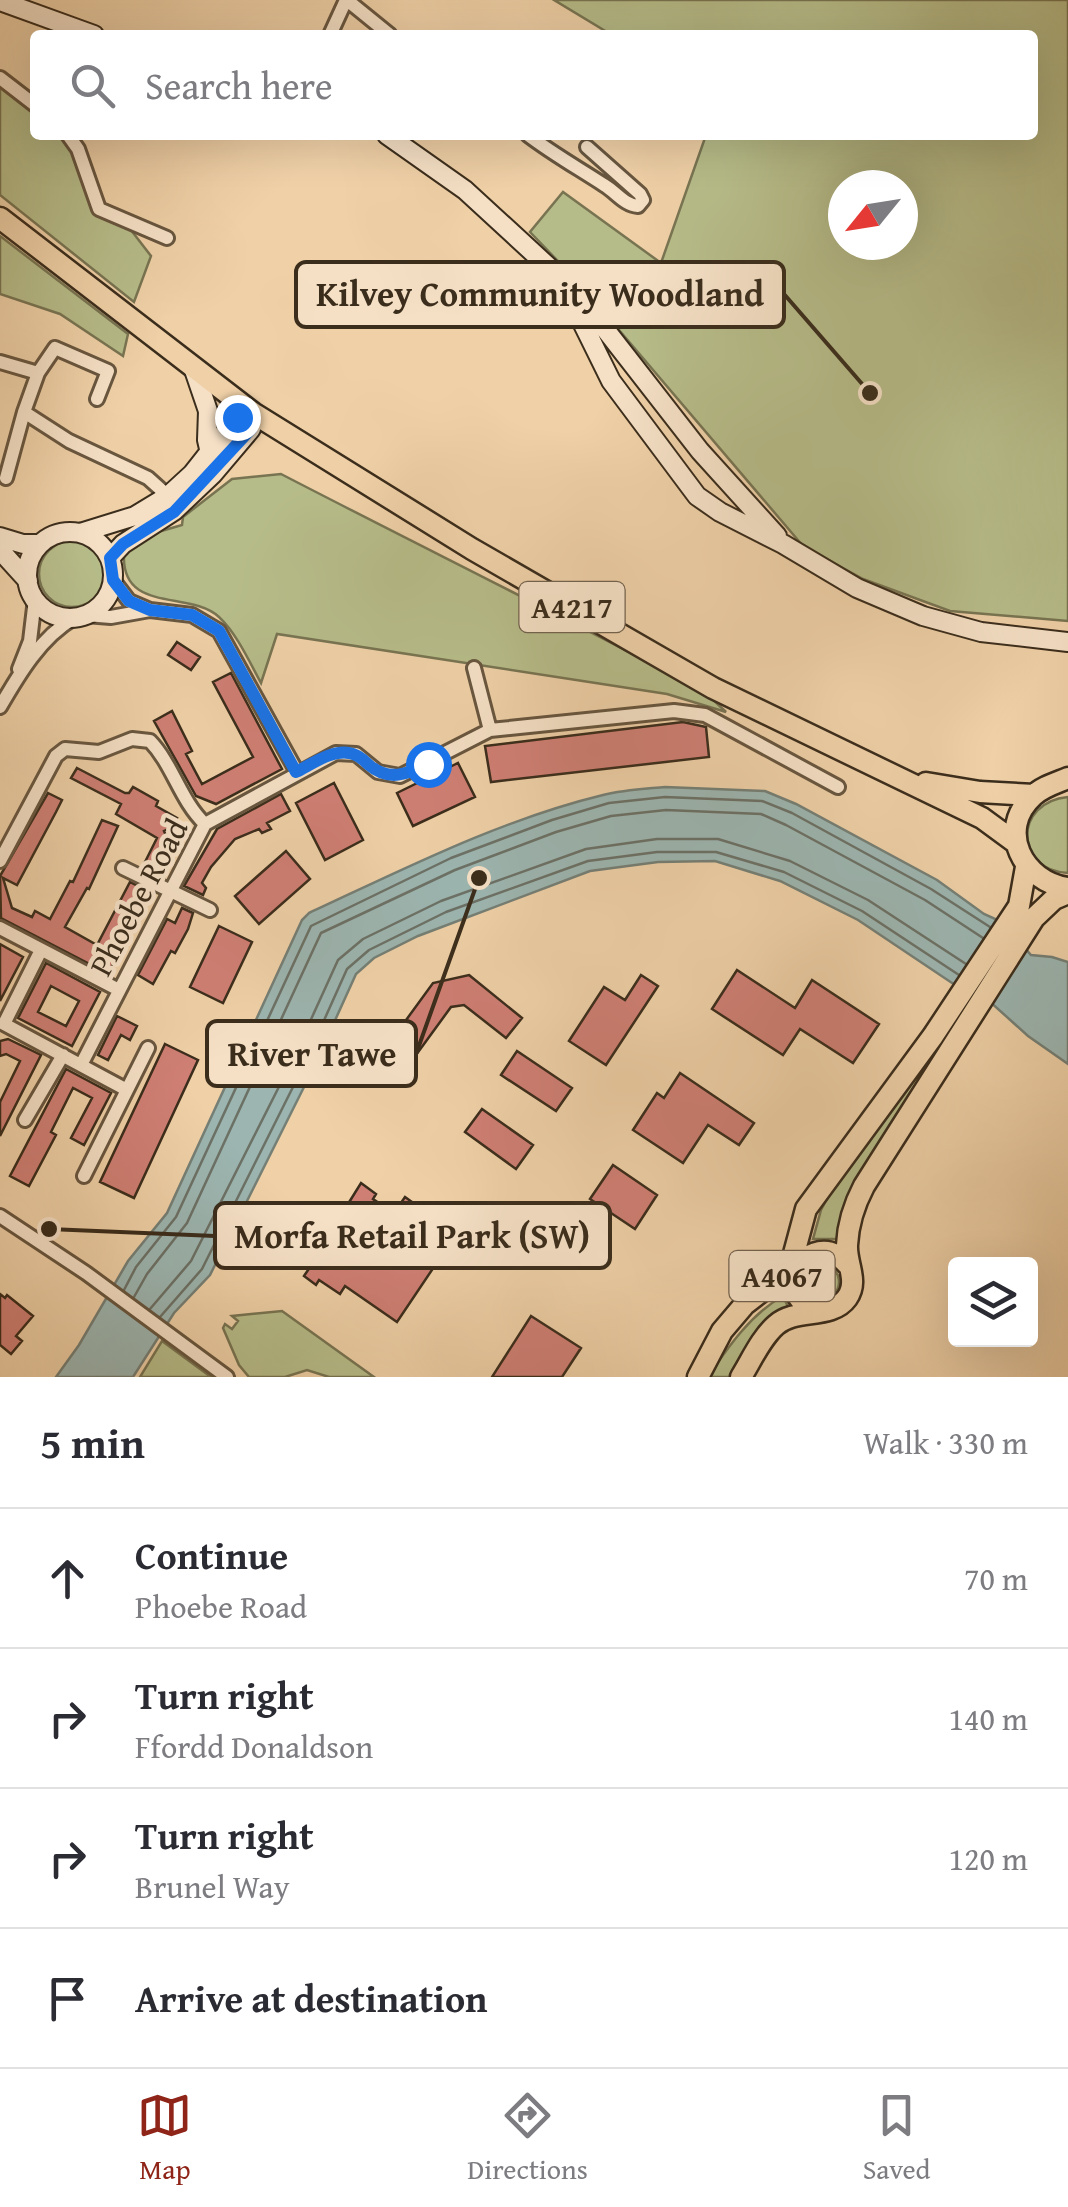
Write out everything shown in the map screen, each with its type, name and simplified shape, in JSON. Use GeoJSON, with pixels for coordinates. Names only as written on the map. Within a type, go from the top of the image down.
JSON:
{"type":"FeatureCollection","features":[{"type":"Feature","properties":{"kind":"main road"},"geometry":{"type":"LineString","coordinates":[[0,0],[81,30]]}},
{"type":"Feature","properties":{"kind":"main road"},"geometry":{"type":"LineString","coordinates":[[394,140],[464,190],[594,313],[700,451],[784,544]]}},
{"type":"Feature","properties":{"kind":"main road","name":"A4217"},"geometry":{"type":"LineString","coordinates":[[0,218],[252,413],[472,549],[712,688],[982,818],[1016,843]]}},
{"type":"Feature","properties":{"kind":"main road"},"geometry":{"type":"LineString","coordinates":[[554,274],[611,381],[697,496],[857,588],[923,616],[981,632],[1068,642]]}},
{"type":"Feature","properties":{"kind":"main road"},"geometry":{"type":"LineString","coordinates":[[193,368],[208,412],[206,440],[210,453]]}},
{"type":"Feature","properties":{"kind":"main road"},"geometry":{"type":"LineString","coordinates":[[32,590],[32,555],[40,544],[52,536],[80,533],[135,516],[168,496],[210,453],[237,417],[252,413],[251,429],[213,474],[174,512],[123,544],[110,558]]}},
{"type":"Feature","properties":{"kind":"main road"},"geometry":{"type":"LineString","coordinates":[[0,550],[52,614],[80,616],[104,601],[113,580],[110,558],[102,546],[80,533]]}},
{"type":"Feature","properties":{"kind":"main road"},"geometry":{"type":"LineString","coordinates":[[0,537],[40,544]]}},
{"type":"Feature","properties":{"kind":"main road","name":"A4217"},"geometry":{"type":"LineString","coordinates":[[904,779],[980,792],[1034,795]]}},
{"type":"Feature","properties":{"kind":"main road"},"geometry":{"type":"LineString","coordinates":[[1027,912],[1026,866],[1016,843],[1016,825],[1022,808],[1034,795],[1064,781]]}},
{"type":"Feature","properties":{"kind":"main road","name":"A4067"},"geometry":{"type":"LineString","coordinates":[[1026,866],[1050,885],[1068,890]]}},
{"type":"Feature","properties":{"kind":"main road","name":"A4067"},"geometry":{"type":"LineString","coordinates":[[850,1266],[846,1249],[852,1209],[941,1043],[1027,912],[1068,890]]}},
{"type":"Feature","properties":{"kind":"main road","name":"A4067"},"geometry":{"type":"LineString","coordinates":[[701,1372],[722,1330],[745,1304],[784,1274],[792,1261],[806,1209],[941,1043]]}},
{"type":"Feature","properties":{"kind":"main road","name":"A4067"},"geometry":{"type":"LineString","coordinates":[[701,1372],[745,1320],[800,1268],[810,1228],[838,1169]]}},
{"type":"Feature","properties":{"kind":"main road"},"geometry":{"type":"LineString","coordinates":[[815,1251],[840,1256],[850,1266],[850,1295],[840,1306],[820,1311],[808,1307],[798,1298],[794,1286],[800,1268],[815,1251]]}},
{"type":"Feature","properties":{"kind":"main road","name":"A4067"},"geometry":{"type":"LineString","coordinates":[[740,1377],[776,1325],[798,1314],[820,1311]]}},
{"type":"Feature","properties":{"kind":"street"},"geometry":{"type":"LineString","coordinates":[[332,30],[347,0],[384,30]]}},
{"type":"Feature","properties":{"kind":"street"},"geometry":{"type":"LineString","coordinates":[[0,78],[30,101]]}},
{"type":"Feature","properties":{"kind":"street"},"geometry":{"type":"LineString","coordinates":[[72,140],[99,209],[167,238]]}},
{"type":"Feature","properties":{"kind":"street"},"geometry":{"type":"LineString","coordinates":[[535,140],[565,163],[606,185],[631,206],[638,206],[643,200],[640,194],[587,147]]}},
{"type":"Feature","properties":{"kind":"street"},"geometry":{"type":"LineString","coordinates":[[6,478],[38,373],[54,348],[108,372],[97,400]]}},
{"type":"Feature","properties":{"kind":"street"},"geometry":{"type":"LineString","coordinates":[[0,362],[38,373]]}},
{"type":"Feature","properties":{"kind":"street"},"geometry":{"type":"LineString","coordinates":[[24,412],[69,441],[148,478],[168,496]]}},
{"type":"Feature","properties":{"kind":"street"},"geometry":{"type":"LineString","coordinates":[[113,580],[129,601],[150,610],[192,615],[219,631],[296,772]]}},
{"type":"Feature","properties":{"kind":"street"},"geometry":{"type":"LineString","coordinates":[[13,685],[30,641],[32,590]]}},
{"type":"Feature","properties":{"kind":"street"},"geometry":{"type":"LineString","coordinates":[[0,707],[54,631],[80,616],[111,617],[150,610]]}},
{"type":"Feature","properties":{"kind":"street"},"geometry":{"type":"LineString","coordinates":[[474,668],[490,730]]}},
{"type":"Feature","properties":{"kind":"street","name":"Phoebe Road"},"geometry":{"type":"LineString","coordinates":[[81,1065],[205,824],[336,753],[356,754],[378,772],[400,776],[490,730],[674,710],[704,715],[838,787]]}},
{"type":"Feature","properties":{"kind":"street"},"geometry":{"type":"LineString","coordinates":[[0,861],[56,756],[65,749],[99,752],[132,740],[150,741],[161,752],[190,810],[205,824]]}},
{"type":"Feature","properties":{"kind":"street"},"geometry":{"type":"LineString","coordinates":[[123,868],[210,910]]}},
{"type":"Feature","properties":{"kind":"street"},"geometry":{"type":"LineString","coordinates":[[0,928],[119,990]]}},
{"type":"Feature","properties":{"kind":"street"},"geometry":{"type":"LineString","coordinates":[[41,950],[2,1025],[127,1090]]}},
{"type":"Feature","properties":{"kind":"street"},"geometry":{"type":"LineString","coordinates":[[84,1176],[148,1048]]}},
{"type":"Feature","properties":{"kind":"street"},"geometry":{"type":"LineString","coordinates":[[25,1120],[62,1055]]}},
{"type":"Feature","properties":{"kind":"street"},"geometry":{"type":"LineString","coordinates":[[0,1216],[86,1273],[227,1377]]}},
{"type":"Feature","properties":{"kind":"green space"},"geometry":{"type":"Polygon","coordinates":[[[554,0],[1068,0],[1068,621],[950,611],[863,579],[803,546],[579,283],[530,232],[563,192],[661,263],[704,140],[1038,140],[1038,30],[604,30],[554,0]]]}},
{"type":"Feature","properties":{"kind":"green space"},"geometry":{"type":"Polygon","coordinates":[[[0,78],[30,101],[30,140],[70,140],[99,209],[124,221],[151,256],[134,302],[0,195],[0,78]]]}},
{"type":"Feature","properties":{"kind":"green space"},"geometry":{"type":"Polygon","coordinates":[[[0,236],[128,334],[123,356],[60,314],[0,294],[0,236]]]}},
{"type":"Feature","properties":{"kind":"green space"},"geometry":{"type":"Polygon","coordinates":[[[281,474],[705,692],[726,712],[667,694],[277,634],[261,683],[219,617],[192,604],[145,593],[126,573],[124,554],[158,532],[182,525],[183,517],[232,479],[281,474]]]}},
{"type":"Feature","properties":{"kind":"green space"},"geometry":{"type":"Polygon","coordinates":[[[72,541],[85,543],[95,551],[103,561],[103,587],[95,597],[85,605],[72,607],[59,605],[49,597],[41,587],[39,574],[41,561],[49,551],[59,543],[72,541]]]}},
{"type":"Feature","properties":{"kind":"green space"},"geometry":{"type":"Polygon","coordinates":[[[1068,797],[1068,873],[1037,861],[1027,836],[1037,811],[1068,797]]]}},
{"type":"Feature","properties":{"kind":"green space"},"geometry":{"type":"Polygon","coordinates":[[[956,1017],[838,1239],[813,1239],[829,1195],[956,1017]]]}},
{"type":"Feature","properties":{"kind":"green space"},"geometry":{"type":"Polygon","coordinates":[[[821,1264],[833,1270],[839,1282],[833,1294],[821,1300],[809,1294],[803,1282],[809,1270],[821,1264]]]}},
{"type":"Feature","properties":{"kind":"green space"},"geometry":{"type":"Polygon","coordinates":[[[783,1296],[789,1309],[732,1377],[708,1377],[750,1322],[783,1296]]]}},
{"type":"Feature","properties":{"kind":"green space"},"geometry":{"type":"Polygon","coordinates":[[[282,1311],[374,1377],[329,1377],[307,1370],[285,1377],[249,1377],[239,1365],[223,1328],[225,1324],[232,1329],[238,1321],[232,1316],[282,1311]]]}},
{"type":"Feature","properties":{"kind":"green space"},"geometry":{"type":"Polygon","coordinates":[[[162,1341],[211,1377],[140,1377],[162,1341]]]}},
{"type":"Feature","properties":{"kind":"water"},"geometry":{"type":"Polygon","coordinates":[[[665,787],[765,791],[796,804],[937,880],[984,914],[1002,922],[1031,955],[1068,962],[1068,1064],[1028,1036],[987,999],[952,983],[858,920],[780,881],[715,861],[658,862],[590,871],[418,936],[374,958],[356,974],[210,1275],[174,1313],[133,1377],[56,1377],[128,1261],[167,1213],[302,920],[309,913],[527,818],[611,793],[665,787]]]}},
{"type":"Feature","properties":{"kind":"building"},"geometry":{"type":"Polygon","coordinates":[[[177,642],[200,657],[191,670],[168,655],[177,642]]]}},
{"type":"Feature","properties":{"kind":"building"},"geometry":{"type":"Polygon","coordinates":[[[231,673],[282,769],[216,804],[196,796],[154,721],[172,711],[192,751],[186,754],[202,784],[253,757],[213,682],[231,673]]]}},
{"type":"Feature","properties":{"kind":"building"},"geometry":{"type":"Polygon","coordinates":[[[683,722],[706,727],[709,757],[491,782],[485,746],[683,722]]]}},
{"type":"Feature","properties":{"kind":"building"},"geometry":{"type":"Polygon","coordinates":[[[458,763],[475,797],[413,826],[397,793],[458,763]]]}},
{"type":"Feature","properties":{"kind":"building"},"geometry":{"type":"Polygon","coordinates":[[[77,768],[125,793],[133,787],[177,818],[164,831],[173,851],[169,860],[160,856],[151,871],[143,866],[157,838],[116,814],[121,804],[71,778],[77,768]]]}},
{"type":"Feature","properties":{"kind":"building"},"geometry":{"type":"Polygon","coordinates":[[[334,783],[363,840],[325,860],[296,803],[334,783]]]}},
{"type":"Feature","properties":{"kind":"building"},"geometry":{"type":"Polygon","coordinates":[[[48,793],[62,800],[56,812],[17,885],[3,878],[12,908],[32,917],[35,911],[50,919],[70,881],[73,882],[102,820],[118,826],[89,889],[65,927],[97,945],[130,882],[149,892],[126,945],[107,973],[1,918],[0,876],[48,793]]]}},
{"type":"Feature","properties":{"kind":"building"},"geometry":{"type":"Polygon","coordinates":[[[281,794],[290,811],[267,823],[271,829],[262,833],[259,829],[235,839],[211,867],[202,883],[206,888],[203,895],[184,886],[217,829],[281,794]]]}},
{"type":"Feature","properties":{"kind":"building"},"geometry":{"type":"Polygon","coordinates":[[[286,851],[310,879],[259,924],[235,896],[286,851]]]}},
{"type":"Feature","properties":{"kind":"building"},"geometry":{"type":"Polygon","coordinates":[[[182,908],[193,913],[188,929],[153,984],[138,975],[167,919],[175,923],[182,908]]]}},
{"type":"Feature","properties":{"kind":"building"},"geometry":{"type":"Polygon","coordinates":[[[219,926],[252,942],[223,1003],[190,987],[219,926]]]}},
{"type":"Feature","properties":{"kind":"building"},"geometry":{"type":"Polygon","coordinates":[[[0,944],[23,957],[0,1001],[0,944]]]}},
{"type":"Feature","properties":{"kind":"building"},"geometry":{"type":"Polygon","coordinates":[[[46,963],[100,992],[72,1046],[18,1018],[46,963]],[[51,986],[38,1012],[66,1026],[79,1001],[51,986]]]}},
{"type":"Feature","properties":{"kind":"building"},"geometry":{"type":"Polygon","coordinates":[[[737,970],[795,1008],[812,980],[879,1024],[853,1063],[800,1029],[783,1055],[712,1009],[737,970]]]}},
{"type":"Feature","properties":{"kind":"building"},"geometry":{"type":"Polygon","coordinates":[[[469,975],[522,1018],[506,1038],[464,1005],[451,1007],[416,1055],[393,1038],[433,983],[469,975]]]}},
{"type":"Feature","properties":{"kind":"building"},"geometry":{"type":"Polygon","coordinates":[[[641,975],[658,986],[606,1065],[569,1041],[604,987],[625,1000],[641,975]]]}},
{"type":"Feature","properties":{"kind":"building"},"geometry":{"type":"Polygon","coordinates":[[[117,1016],[137,1026],[130,1040],[121,1035],[108,1060],[98,1055],[117,1016]]]}},
{"type":"Feature","properties":{"kind":"building"},"geometry":{"type":"Polygon","coordinates":[[[8,1039],[41,1055],[0,1136],[0,1102],[20,1061],[6,1054],[0,1056],[0,1041],[8,1039]]]}},
{"type":"Feature","properties":{"kind":"building"},"geometry":{"type":"Polygon","coordinates":[[[165,1044],[198,1060],[134,1198],[100,1182],[165,1044]]]}},
{"type":"Feature","properties":{"kind":"building"},"geometry":{"type":"Polygon","coordinates":[[[517,1051],[572,1088],[556,1111],[501,1075],[517,1051]]]}},
{"type":"Feature","properties":{"kind":"building"},"geometry":{"type":"Polygon","coordinates":[[[66,1069],[111,1093],[84,1145],[71,1138],[92,1098],[73,1088],[51,1132],[56,1135],[29,1186],[10,1176],[66,1069]]]}},
{"type":"Feature","properties":{"kind":"building"},"geometry":{"type":"Polygon","coordinates":[[[680,1073],[754,1123],[739,1145],[708,1125],[683,1163],[633,1130],[657,1093],[664,1098],[680,1073]]]}},
{"type":"Feature","properties":{"kind":"building"},"geometry":{"type":"Polygon","coordinates":[[[482,1109],[533,1145],[516,1169],[465,1132],[482,1109]]]}},
{"type":"Feature","properties":{"kind":"building"},"geometry":{"type":"Polygon","coordinates":[[[613,1165],[657,1195],[635,1229],[590,1199],[613,1165]]]}},
{"type":"Feature","properties":{"kind":"building"},"geometry":{"type":"Polygon","coordinates":[[[361,1183],[376,1194],[373,1199],[394,1213],[405,1197],[419,1207],[410,1220],[448,1246],[397,1322],[345,1286],[340,1294],[319,1280],[316,1285],[304,1276],[351,1206],[348,1204],[361,1183]]]}},
{"type":"Feature","properties":{"kind":"building"},"geometry":{"type":"Polygon","coordinates":[[[0,1294],[5,1298],[7,1295],[33,1316],[16,1336],[22,1341],[11,1354],[0,1345],[0,1294]]]}},
{"type":"Feature","properties":{"kind":"building"},"geometry":{"type":"Polygon","coordinates":[[[531,1316],[581,1348],[562,1377],[492,1377],[531,1316]]]}},
{"type":"Feature","properties":{"kind":"place","name":"Kilvey Community Woodland"},"geometry":{"type":"Point","coordinates":[870,393]}},
{"type":"Feature","properties":{"kind":"place","name":"River Tawe"},"geometry":{"type":"Point","coordinates":[479,878]}},
{"type":"Feature","properties":{"kind":"place","name":"Morfa Retail Park (SW)"},"geometry":{"type":"Point","coordinates":[49,1229]}},
{"type":"Feature","properties":{"kind":"route"},"geometry":{"type":"LineString","coordinates":[[237,417],[252,413],[251,429],[174,512],[123,544],[110,558],[113,580],[129,601],[150,610],[192,615],[219,631],[296,772],[346,752],[356,754],[388,775],[400,776],[428,764]]}}]}
